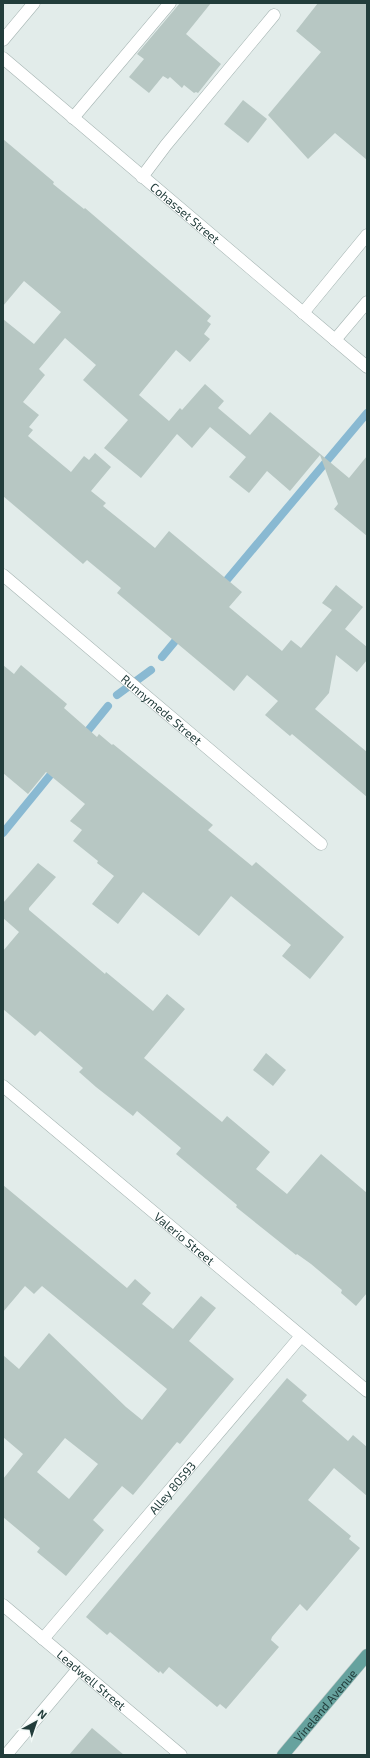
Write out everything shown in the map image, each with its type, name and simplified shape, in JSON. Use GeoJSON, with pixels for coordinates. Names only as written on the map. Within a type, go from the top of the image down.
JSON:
{"type":"FeatureCollection","features":[{"type":"Feature","properties":{"kind":"main road","name":"Vineland Avenue"},"geometry":{"type":"LineString","coordinates":[[283,1755],[367,1655]]}},
{"type":"Feature","properties":{"kind":"street"},"geometry":{"type":"LineString","coordinates":[[3,40],[34,3]]}},
{"type":"Feature","properties":{"kind":"street"},"geometry":{"type":"LineString","coordinates":[[73,118],[170,3]]}},
{"type":"Feature","properties":{"kind":"street"},"geometry":{"type":"LineString","coordinates":[[142,176],[274,15]]}},
{"type":"Feature","properties":{"kind":"street","name":"Cohasset Street"},"geometry":{"type":"LineString","coordinates":[[3,58],[367,367]]}},
{"type":"Feature","properties":{"kind":"street"},"geometry":{"type":"LineString","coordinates":[[303,313],[367,235]]}},
{"type":"Feature","properties":{"kind":"street"},"geometry":{"type":"LineString","coordinates":[[335,340],[367,302]]}},
{"type":"Feature","properties":{"kind":"street","name":"Runnymede Street"},"geometry":{"type":"LineString","coordinates":[[3,575],[321,844]]}},
{"type":"Feature","properties":{"kind":"street","name":"Valerio Street"},"geometry":{"type":"LineString","coordinates":[[3,1086],[367,1390]]}},
{"type":"Feature","properties":{"kind":"street","name":"Alley 80593"},"geometry":{"type":"LineString","coordinates":[[44,1639],[301,1336]]}},
{"type":"Feature","properties":{"kind":"street","name":"Leadwell Street"},"geometry":{"type":"LineString","coordinates":[[3,1605],[181,1755]]}},
{"type":"Feature","properties":{"kind":"street"},"geometry":{"type":"LineString","coordinates":[[6,1755],[78,1669]]}},
{"type":"Feature","properties":{"kind":"building"},"geometry":{"type":"Polygon","coordinates":[[[180,3],[211,3],[186,34],[221,64],[198,93],[194,93],[184,85],[182,88],[170,77],[168,79],[163,76],[149,93],[129,77],[144,59],[137,54],[180,3]]]}},
{"type":"Feature","properties":{"kind":"building"},"geometry":{"type":"Polygon","coordinates":[[[318,3],[367,3],[367,160],[335,133],[308,159],[268,115],[321,52],[296,31],[318,3]]]}},
{"type":"Feature","properties":{"kind":"building"},"geometry":{"type":"Polygon","coordinates":[[[243,100],[267,119],[248,143],[224,124],[243,100]]]}},
{"type":"Feature","properties":{"kind":"building"},"geometry":{"type":"Polygon","coordinates":[[[3,139],[54,182],[53,184],[84,209],[85,208],[211,316],[207,321],[211,324],[204,334],[210,339],[190,362],[176,350],[139,395],[169,421],[180,408],[182,410],[205,384],[224,401],[218,408],[250,435],[270,412],[349,478],[367,456],[367,536],[334,509],[338,504],[320,455],[290,491],[267,471],[249,493],[229,477],[246,457],[210,427],[192,448],[177,434],[141,478],[104,448],[128,420],[83,380],[96,365],[65,338],[39,369],[45,375],[23,402],[39,415],[29,427],[33,430],[28,436],[71,472],[84,456],[89,460],[95,453],[111,467],[91,491],[106,503],[103,506],[155,548],[169,531],[242,592],[229,607],[282,651],[291,640],[301,648],[332,610],[322,603],[336,585],[363,607],[345,629],[367,647],[367,660],[357,672],[336,655],[329,693],[315,709],[367,752],[367,797],[292,734],[290,736],[265,715],[278,701],[247,675],[234,691],[117,593],[121,588],[87,560],[83,564],[3,496],[3,319],[34,344],[61,312],[24,281],[3,306],[3,139]]]}},
{"type":"Feature","properties":{"kind":"building"},"geometry":{"type":"Polygon","coordinates":[[[3,665],[14,674],[21,665],[67,704],[64,708],[97,737],[99,734],[112,745],[113,744],[213,825],[208,830],[252,866],[256,862],[344,937],[310,979],[282,956],[291,945],[231,896],[199,936],[143,892],[118,924],[92,904],[114,876],[73,841],[82,830],[70,821],[85,804],[46,772],[28,794],[3,773],[3,665]]]}},
{"type":"Feature","properties":{"kind":"building"},"geometry":{"type":"Polygon","coordinates":[[[38,863],[56,877],[29,908],[29,910],[105,974],[106,972],[153,1011],[167,994],[185,1009],[144,1058],[222,1122],[227,1116],[270,1152],[256,1169],[287,1194],[321,1154],[367,1193],[367,1293],[356,1306],[341,1293],[342,1290],[311,1264],[297,1254],[296,1255],[236,1207],[237,1205],[176,1154],[181,1148],[137,1111],[133,1116],[96,1087],[79,1072],[83,1068],[40,1031],[35,1036],[3,1009],[3,951],[19,932],[3,918],[3,903],[38,863]]]}},
{"type":"Feature","properties":{"kind":"building"},"geometry":{"type":"Polygon","coordinates":[[[266,1053],[286,1070],[273,1086],[253,1070],[266,1053]]]}},
{"type":"Feature","properties":{"kind":"building"},"geometry":{"type":"Polygon","coordinates":[[[3,1185],[127,1288],[135,1279],[151,1293],[142,1304],[173,1329],[201,1296],[216,1308],[189,1341],[234,1379],[180,1444],[177,1442],[133,1495],[122,1486],[93,1520],[104,1530],[66,1576],[37,1552],[40,1548],[3,1517],[3,1479],[23,1454],[3,1437],[3,1355],[19,1369],[49,1333],[126,1407],[142,1420],[167,1389],[42,1286],[34,1294],[25,1286],[3,1312],[3,1185]],[[65,1438],[37,1472],[69,1499],[98,1464],[65,1438]]]}},
{"type":"Feature","properties":{"kind":"building"},"geometry":{"type":"Polygon","coordinates":[[[287,1378],[307,1395],[302,1401],[348,1441],[353,1435],[367,1447],[367,1496],[334,1468],[308,1500],[351,1536],[349,1539],[360,1548],[307,1611],[300,1604],[272,1637],[271,1640],[279,1647],[226,1709],[220,1704],[217,1707],[169,1667],[163,1674],[160,1671],[159,1673],[110,1632],[107,1635],[86,1617],[287,1378]]]}},
{"type":"Feature","properties":{"kind":"building"},"geometry":{"type":"Polygon","coordinates":[[[92,1728],[124,1755],[69,1755],[92,1728]]]}},
{"type":"Feature","properties":{"kind":"waterway"},"geometry":{"type":"LineString","coordinates":[[221,587],[367,413]]}},
{"type":"Feature","properties":{"kind":"waterway"},"geometry":{"type":"LineString","coordinates":[[162,657],[181,634]]}},
{"type":"Feature","properties":{"kind":"waterway"},"geometry":{"type":"LineString","coordinates":[[117,695],[151,670]]}},
{"type":"Feature","properties":{"kind":"waterway"},"geometry":{"type":"LineString","coordinates":[[82,738],[108,706]]}},
{"type":"Feature","properties":{"kind":"waterway"},"geometry":{"type":"LineString","coordinates":[[3,833],[56,768]]}}]}
